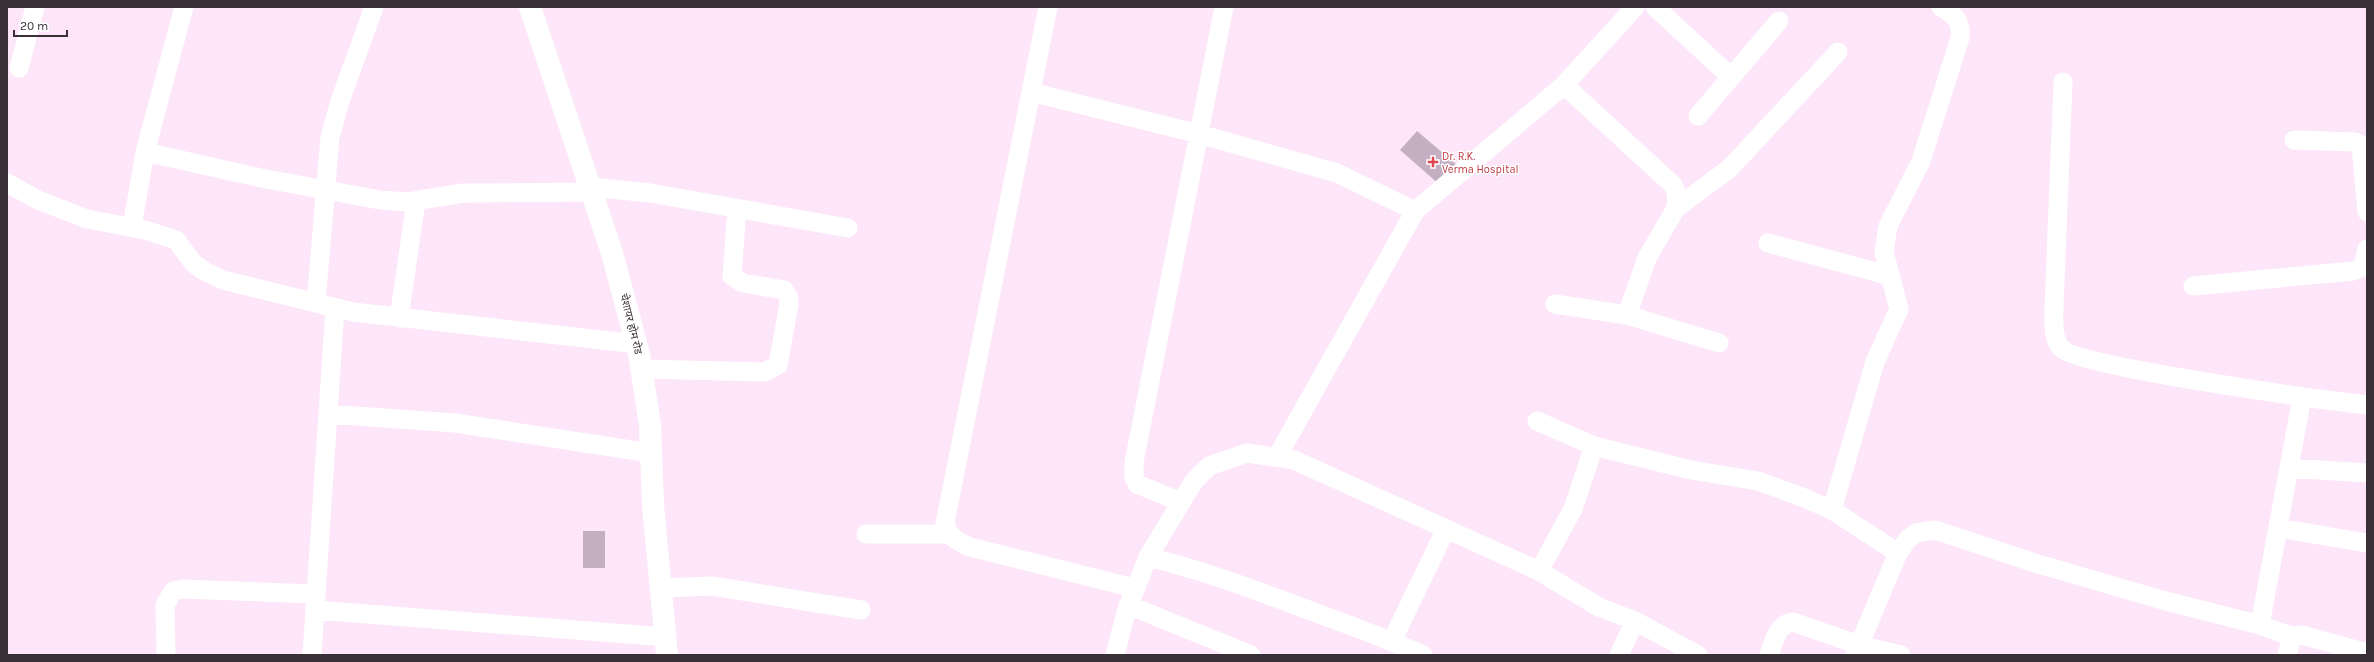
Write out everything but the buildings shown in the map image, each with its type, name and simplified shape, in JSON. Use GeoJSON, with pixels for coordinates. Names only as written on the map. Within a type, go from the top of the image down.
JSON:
{"type":"FeatureCollection","features":[{"type":"Feature","properties":{"kind":"street"},"geometry":{"type":"LineString","coordinates":[[19,68],[36,7]]}},
{"type":"Feature","properties":{"kind":"street"},"geometry":{"type":"LineString","coordinates":[[132,227],[145,152],[184,7]]}},
{"type":"Feature","properties":{"kind":"street"},"geometry":{"type":"LineString","coordinates":[[316,303],[326,190],[326,159],[334,118],[374,7]]}},
{"type":"Feature","properties":{"kind":"street","name":"चेशायर होम रोड"},"geometry":{"type":"LineString","coordinates":[[530,7],[612,253],[637,344],[650,425],[653,505],[667,646]]}},
{"type":"Feature","properties":{"kind":"street"},"geometry":{"type":"LineString","coordinates":[[1048,7],[947,504],[945,523],[948,534],[957,542],[970,547],[1131,597],[1251,655]]}},
{"type":"Feature","properties":{"kind":"street"},"geometry":{"type":"LineString","coordinates":[[1181,502],[1137,484],[1133,470],[1224,7]]}},
{"type":"Feature","properties":{"kind":"street"},"geometry":{"type":"LineString","coordinates":[[1277,457],[1415,211],[1564,85],[1635,7]]}},
{"type":"Feature","properties":{"kind":"street"},"geometry":{"type":"LineString","coordinates":[[1655,7],[1731,77]]}},
{"type":"Feature","properties":{"kind":"street"},"geometry":{"type":"LineString","coordinates":[[1832,510],[1875,362],[1899,309],[1884,252],[1888,226],[1921,161],[1960,38],[1960,23],[1956,17],[1941,7]]}},
{"type":"Feature","properties":{"kind":"street"},"geometry":{"type":"LineString","coordinates":[[1698,116],[1779,21]]}},
{"type":"Feature","properties":{"kind":"street"},"geometry":{"type":"LineString","coordinates":[[1627,315],[1648,258],[1676,208],[1729,169],[1838,52]]}},
{"type":"Feature","properties":{"kind":"street"},"geometry":{"type":"LineString","coordinates":[[2064,82],[2054,307],[2054,329],[2057,341],[2062,349],[2070,354],[2085,359],[2132,369],[2302,397],[2367,405]]}},
{"type":"Feature","properties":{"kind":"street"},"geometry":{"type":"LineString","coordinates":[[1564,85],[1673,185],[1677,194],[1676,208]]}},
{"type":"Feature","properties":{"kind":"street"},"geometry":{"type":"LineString","coordinates":[[1031,92],[1199,134],[1337,173],[1415,211]]}},
{"type":"Feature","properties":{"kind":"street"},"geometry":{"type":"LineString","coordinates":[[2294,140],[2355,142],[2361,145],[2367,212]]}},
{"type":"Feature","properties":{"kind":"street"},"geometry":{"type":"LineString","coordinates":[[145,152],[261,178],[380,200],[416,201],[463,192],[591,190],[650,193],[848,228]]}},
{"type":"Feature","properties":{"kind":"street"},"geometry":{"type":"LineString","coordinates":[[7,183],[38,200],[81,216],[132,227],[176,240],[194,264],[206,272],[223,280],[335,308],[399,318],[637,344]]}},
{"type":"Feature","properties":{"kind":"street"},"geometry":{"type":"LineString","coordinates":[[399,318],[416,201]]}},
{"type":"Feature","properties":{"kind":"street"},"geometry":{"type":"LineString","coordinates":[[642,370],[764,372],[778,365],[789,304],[788,296],[784,290],[743,283],[732,276],[737,208]]}},
{"type":"Feature","properties":{"kind":"street"},"geometry":{"type":"LineString","coordinates":[[1768,243],[1891,276]]}},
{"type":"Feature","properties":{"kind":"street"},"geometry":{"type":"LineString","coordinates":[[2193,286],[2353,271],[2362,267],[2367,249]]}},
{"type":"Feature","properties":{"kind":"street"},"geometry":{"type":"LineString","coordinates":[[1555,304],[1627,315],[1719,343]]}},
{"type":"Feature","properties":{"kind":"street"},"geometry":{"type":"LineString","coordinates":[[312,655],[335,308]]}},
{"type":"Feature","properties":{"kind":"street"},"geometry":{"type":"LineString","coordinates":[[2260,625],[2302,397]]}},
{"type":"Feature","properties":{"kind":"street"},"geometry":{"type":"LineString","coordinates":[[328,414],[454,423],[651,453]]}},
{"type":"Feature","properties":{"kind":"street"},"geometry":{"type":"LineString","coordinates":[[1537,421],[1594,446],[1691,470],[1758,481],[1832,510],[1898,553]]}},
{"type":"Feature","properties":{"kind":"street"},"geometry":{"type":"LineString","coordinates":[[1539,571],[1573,509],[1594,446]]}},
{"type":"Feature","properties":{"kind":"street"},"geometry":{"type":"LineString","coordinates":[[1115,655],[1131,597],[1148,557],[1194,481],[1209,466],[1247,453],[1294,460],[1539,571],[1599,607],[1635,621],[1698,655]]}},
{"type":"Feature","properties":{"kind":"street"},"geometry":{"type":"LineString","coordinates":[[2289,468],[2367,473]]}},
{"type":"Feature","properties":{"kind":"street"},"geometry":{"type":"LineString","coordinates":[[2278,528],[2367,543]]}},
{"type":"Feature","properties":{"kind":"street"},"geometry":{"type":"LineString","coordinates":[[1392,641],[1446,529]]}},
{"type":"Feature","properties":{"kind":"street"},"geometry":{"type":"LineString","coordinates":[[1857,650],[1898,553],[1908,539],[1916,534],[1935,530],[2088,578],[2260,625],[2288,646],[2302,635],[2367,653]]}},
{"type":"Feature","properties":{"kind":"street"},"geometry":{"type":"LineString","coordinates":[[866,534],[948,534]]}},
{"type":"Feature","properties":{"kind":"street"},"geometry":{"type":"LineString","coordinates":[[1148,557],[1177,564],[1233,582],[1392,641],[1423,655]]}},
{"type":"Feature","properties":{"kind":"street"},"geometry":{"type":"LineString","coordinates":[[661,588],[712,586],[861,610]]}},
{"type":"Feature","properties":{"kind":"street"},"geometry":{"type":"LineString","coordinates":[[166,655],[165,605],[173,591],[182,589],[316,602],[667,646]]}},
{"type":"Feature","properties":{"kind":"street"},"geometry":{"type":"LineString","coordinates":[[1619,655],[1635,621]]}},
{"type":"Feature","properties":{"kind":"street"},"geometry":{"type":"LineString","coordinates":[[1769,655],[1779,630],[1784,625],[1793,622],[1857,650],[1901,655]]}},
{"type":"Feature","properties":{"kind":"place","name":"Dr. R.K. Verma Hospital"},"geometry":{"type":"Point","coordinates":[1433,162]}}]}
